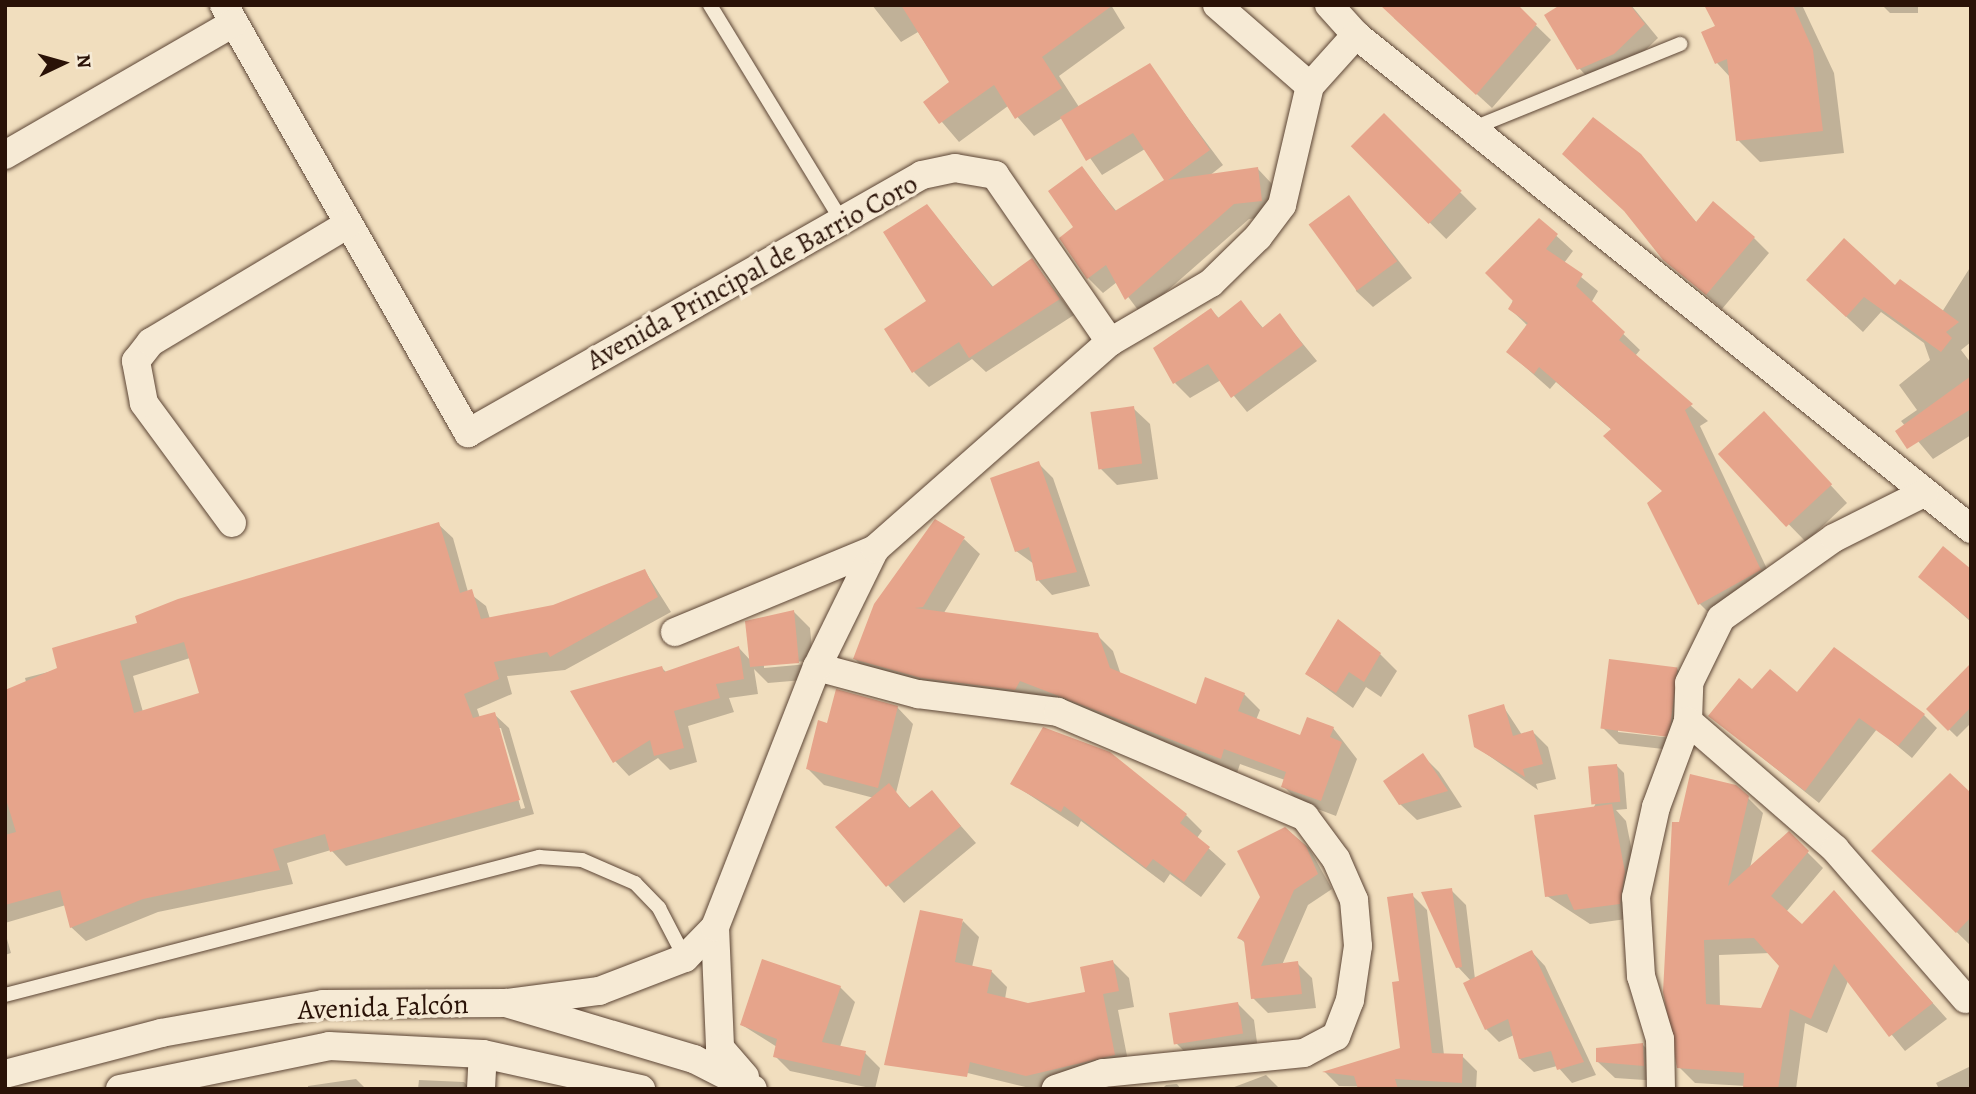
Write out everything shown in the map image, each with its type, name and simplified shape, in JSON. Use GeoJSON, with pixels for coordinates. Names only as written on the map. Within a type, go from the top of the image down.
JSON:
{"type":"FeatureCollection","features":[{"type":"Feature","properties":{"kind":"street"},"geometry":{"type":"LineString","coordinates":[[1217,5],[1310,86]]}},
{"type":"Feature","properties":{"kind":"street"},"geometry":{"type":"LineString","coordinates":[[1329,5],[1356,35],[1924,494],[1971,529]]}},
{"type":"Feature","properties":{"kind":"street","name":"Avenida Principal de Barrio Coro"},"geometry":{"type":"LineString","coordinates":[[229,14],[468,433],[922,175],[956,168],[995,176],[1110,342]]}},
{"type":"Feature","properties":{"kind":"street"},"geometry":{"type":"LineString","coordinates":[[5,155],[229,14]]}},
{"type":"Feature","properties":{"kind":"street"},"geometry":{"type":"LineString","coordinates":[[675,632],[875,549],[1110,342],[1211,283],[1258,237],[1282,205],[1310,86],[1356,35]]}},
{"type":"Feature","properties":{"kind":"street"},"geometry":{"type":"LineString","coordinates":[[232,523],[144,403],[136,361],[151,342],[348,224]]}},
{"type":"Feature","properties":{"kind":"street"},"geometry":{"type":"LineString","coordinates":[[1661,1089],[1660,1039],[1641,976],[1636,897],[1656,807],[1688,720],[1689,683],[1721,618],[1834,538],[1924,494]]}},
{"type":"Feature","properties":{"kind":"street"},"geometry":{"type":"LineString","coordinates":[[506,1003],[599,990],[685,958],[715,927],[817,667],[875,549]]}},
{"type":"Feature","properties":{"kind":"street"},"geometry":{"type":"LineString","coordinates":[[817,667],[918,694],[1058,712],[1305,817],[1336,859],[1354,900],[1358,946],[1350,1000],[1336,1036],[1304,1053],[1103,1073],[1056,1089]]}},
{"type":"Feature","properties":{"kind":"street"},"geometry":{"type":"LineString","coordinates":[[1688,720],[1835,849],[1966,999]]}},
{"type":"Feature","properties":{"kind":"street"},"geometry":{"type":"LineString","coordinates":[[715,927],[720,1048],[733,1069],[761,1089]]}},
{"type":"Feature","properties":{"kind":"street","name":"Avenida Falcón"},"geometry":{"type":"LineString","coordinates":[[5,1074],[161,1034],[323,1004],[506,1003],[694,1059],[753,1089]]}},
{"type":"Feature","properties":{"kind":"street","name":"Avenida Falcón"},"geometry":{"type":"LineString","coordinates":[[120,1089],[329,1046],[483,1054],[641,1089]]}},
{"type":"Feature","properties":{"kind":"street"},"geometry":{"type":"LineString","coordinates":[[481,1089],[483,1054]]}},
{"type":"Feature","properties":{"kind":"lane"},"geometry":{"type":"LineString","coordinates":[[710,5],[842,220]]}},
{"type":"Feature","properties":{"kind":"lane"},"geometry":{"type":"LineString","coordinates":[[1472,129],[1680,44]]}},
{"type":"Feature","properties":{"kind":"lane"},"geometry":{"type":"LineString","coordinates":[[5,995],[539,857],[582,860],[635,883],[659,908],[685,958]]}},
{"type":"Feature","properties":{"kind":"building"},"geometry":{"type":"Polygon","coordinates":[[[901,5],[1113,5],[1042,57],[1062,88],[1015,119],[994,85],[939,124],[923,102],[949,82],[901,5]]]}},
{"type":"Feature","properties":{"kind":"building"},"geometry":{"type":"Polygon","coordinates":[[[1380,5],[1518,5],[1537,24],[1476,95],[1380,5]]]}},
{"type":"Feature","properties":{"kind":"building"},"geometry":{"type":"Polygon","coordinates":[[[1560,5],[1630,5],[1645,24],[1614,54],[1577,70],[1544,15],[1560,5]]]}},
{"type":"Feature","properties":{"kind":"building"},"geometry":{"type":"Polygon","coordinates":[[[1704,5],[1793,5],[1813,50],[1823,131],[1736,141],[1727,59],[1715,64],[1701,32],[1715,26],[1704,5]]]}},
{"type":"Feature","properties":{"kind":"building"},"geometry":{"type":"Polygon","coordinates":[[[1150,63],[1210,150],[1168,180],[1258,167],[1262,201],[1234,204],[1125,300],[1106,265],[1087,279],[1059,238],[1073,227],[1048,191],[1082,166],[1115,211],[1164,180],[1133,133],[1086,161],[1060,117],[1150,63]]]}},
{"type":"Feature","properties":{"kind":"building"},"geometry":{"type":"Polygon","coordinates":[[[1384,113],[1462,191],[1429,224],[1351,146],[1384,113]]]}},
{"type":"Feature","properties":{"kind":"building"},"geometry":{"type":"Polygon","coordinates":[[[1593,117],[1641,154],[1696,222],[1713,201],[1755,237],[1706,295],[1663,260],[1624,211],[1562,154],[1593,117]]]}},
{"type":"Feature","properties":{"kind":"building"},"geometry":{"type":"Polygon","coordinates":[[[1349,195],[1397,261],[1357,291],[1309,224],[1349,195]]]}},
{"type":"Feature","properties":{"kind":"building"},"geometry":{"type":"Polygon","coordinates":[[[927,204],[992,287],[1032,258],[1060,299],[969,358],[959,342],[912,373],[884,329],[926,301],[883,232],[927,204]]]}},
{"type":"Feature","properties":{"kind":"building"},"geometry":{"type":"Polygon","coordinates":[[[1539,218],[1558,234],[1546,249],[1583,274],[1576,286],[1625,332],[1619,340],[1693,404],[1685,410],[1761,570],[1698,605],[1647,503],[1662,491],[1603,436],[1611,429],[1539,367],[1534,374],[1506,352],[1528,323],[1508,309],[1513,301],[1485,273],[1539,218]]]}},
{"type":"Feature","properties":{"kind":"building"},"geometry":{"type":"Polygon","coordinates":[[[1844,238],[1895,285],[1900,279],[1959,322],[1946,332],[1952,338],[1941,352],[1864,297],[1846,317],[1806,280],[1844,238]]]}},
{"type":"Feature","properties":{"kind":"building"},"geometry":{"type":"Polygon","coordinates":[[[1241,300],[1262,328],[1280,313],[1303,345],[1231,398],[1208,364],[1173,384],[1153,348],[1211,308],[1218,318],[1241,300]]]}},
{"type":"Feature","properties":{"kind":"building"},"geometry":{"type":"Polygon","coordinates":[[[1971,376],[1971,409],[1907,449],[1895,431],[1971,376]]]}},
{"type":"Feature","properties":{"kind":"building"},"geometry":{"type":"Polygon","coordinates":[[[1134,406],[1142,463],[1099,470],[1090,412],[1134,406]]]}},
{"type":"Feature","properties":{"kind":"building"},"geometry":{"type":"Polygon","coordinates":[[[1764,411],[1832,484],[1786,527],[1718,454],[1764,411]]]}},
{"type":"Feature","properties":{"kind":"building"},"geometry":{"type":"Polygon","coordinates":[[[1039,461],[1077,572],[1036,581],[1029,547],[1015,552],[990,478],[1039,461]]]}},
{"type":"Feature","properties":{"kind":"building"},"geometry":{"type":"Polygon","coordinates":[[[935,519],[965,537],[923,607],[915,608],[1098,633],[1110,668],[1196,704],[1205,677],[1245,693],[1238,711],[1300,735],[1307,717],[1334,727],[1330,737],[1342,742],[1321,801],[1281,787],[1286,772],[1224,749],[1221,759],[1020,681],[1015,690],[921,678],[853,659],[874,604],[935,519]]]}},
{"type":"Feature","properties":{"kind":"building"},"geometry":{"type":"Polygon","coordinates":[[[439,522],[460,593],[472,589],[481,619],[553,605],[645,569],[658,597],[550,657],[547,652],[494,662],[499,679],[464,694],[473,718],[495,712],[520,800],[330,852],[325,834],[273,849],[280,870],[143,899],[70,928],[60,890],[5,905],[5,835],[16,832],[5,796],[5,690],[57,668],[52,648],[137,623],[135,616],[178,599],[439,522]],[[184,642],[120,661],[134,713],[199,693],[184,642]]]}},
{"type":"Feature","properties":{"kind":"building"},"geometry":{"type":"Polygon","coordinates":[[[1943,546],[1971,569],[1971,621],[1918,577],[1943,546]]]}},
{"type":"Feature","properties":{"kind":"building"},"geometry":{"type":"Polygon","coordinates":[[[794,610],[799,663],[750,667],[745,621],[794,610]]]}},
{"type":"Feature","properties":{"kind":"building"},"geometry":{"type":"Polygon","coordinates":[[[1338,619],[1381,653],[1364,682],[1349,672],[1336,693],[1305,674],[1338,619]]]}},
{"type":"Feature","properties":{"kind":"building"},"geometry":{"type":"Polygon","coordinates":[[[739,646],[744,679],[716,684],[720,698],[674,711],[684,748],[654,756],[650,740],[613,763],[570,691],[662,666],[664,672],[739,646]]]}},
{"type":"Feature","properties":{"kind":"building"},"geometry":{"type":"Polygon","coordinates":[[[1834,647],[1925,714],[1898,746],[1859,718],[1805,791],[1708,716],[1739,678],[1752,689],[1770,669],[1797,692],[1834,647]]]}},
{"type":"Feature","properties":{"kind":"building"},"geometry":{"type":"Polygon","coordinates":[[[1609,659],[1677,667],[1669,737],[1600,728],[1609,659]]]}},
{"type":"Feature","properties":{"kind":"building"},"geometry":{"type":"Polygon","coordinates":[[[1971,663],[1971,707],[1948,731],[1926,709],[1971,663]]]}},
{"type":"Feature","properties":{"kind":"building"},"geometry":{"type":"Polygon","coordinates":[[[836,689],[898,706],[878,788],[806,769],[818,720],[827,723],[836,689]]]}},
{"type":"Feature","properties":{"kind":"building"},"geometry":{"type":"Polygon","coordinates":[[[1504,704],[1513,736],[1533,730],[1543,764],[1523,769],[1525,777],[1474,747],[1468,715],[1504,704]]]}},
{"type":"Feature","properties":{"kind":"building"},"geometry":{"type":"Polygon","coordinates":[[[1043,727],[1110,752],[1187,814],[1180,823],[1210,847],[1184,882],[1153,859],[1146,868],[1064,806],[1061,812],[1010,784],[1043,727]]]}},
{"type":"Feature","properties":{"kind":"building"},"geometry":{"type":"Polygon","coordinates":[[[1423,753],[1448,791],[1399,805],[1383,781],[1423,753]]]}},
{"type":"Feature","properties":{"kind":"building"},"geometry":{"type":"Polygon","coordinates":[[[1617,764],[1620,802],[1591,804],[1588,767],[1617,764]]]}},
{"type":"Feature","properties":{"kind":"building"},"geometry":{"type":"Polygon","coordinates":[[[1950,773],[1971,793],[1971,917],[1956,933],[1871,851],[1950,773]]]}},
{"type":"Feature","properties":{"kind":"building"},"geometry":{"type":"Polygon","coordinates":[[[1690,774],[1736,785],[1749,796],[1728,886],[1789,831],[1809,851],[1771,896],[1802,924],[1834,890],[1933,1003],[1889,1037],[1834,964],[1811,1019],[1790,1009],[1778,1089],[1743,1089],[1744,1073],[1677,1068],[1663,992],[1672,822],[1679,822],[1690,774]],[[1754,938],[1704,940],[1706,1004],[1761,1008],[1779,966],[1754,938]]]}},
{"type":"Feature","properties":{"kind":"building"},"geometry":{"type":"Polygon","coordinates":[[[889,783],[909,808],[932,790],[961,826],[886,887],[835,827],[889,783]]]}},
{"type":"Feature","properties":{"kind":"building"},"geometry":{"type":"Polygon","coordinates":[[[1612,804],[1625,872],[1620,904],[1574,910],[1567,894],[1545,897],[1534,815],[1612,804]]]}},
{"type":"Feature","properties":{"kind":"building"},"geometry":{"type":"Polygon","coordinates":[[[1285,827],[1306,846],[1318,874],[1294,890],[1261,966],[1298,961],[1302,994],[1251,999],[1244,941],[1237,938],[1260,897],[1237,851],[1285,827]]]}},
{"type":"Feature","properties":{"kind":"building"},"geometry":{"type":"Polygon","coordinates":[[[1452,888],[1462,967],[1456,968],[1421,892],[1452,888]]]}},
{"type":"Feature","properties":{"kind":"building"},"geometry":{"type":"Polygon","coordinates":[[[1413,893],[1432,1053],[1463,1054],[1462,1083],[1395,1079],[1398,1089],[1358,1089],[1354,1076],[1322,1072],[1400,1048],[1392,982],[1399,981],[1387,897],[1413,893]]]}},
{"type":"Feature","properties":{"kind":"building"},"geometry":{"type":"Polygon","coordinates":[[[920,910],[963,919],[955,962],[992,970],[987,993],[1028,1003],[1085,992],[1080,967],[1113,960],[1119,991],[1103,994],[1115,1055],[1026,1076],[970,1062],[967,1077],[884,1065],[920,910]]]}},
{"type":"Feature","properties":{"kind":"building"},"geometry":{"type":"Polygon","coordinates":[[[1532,950],[1584,1062],[1557,1070],[1551,1051],[1519,1059],[1508,1019],[1485,1030],[1463,983],[1532,950]]]}},
{"type":"Feature","properties":{"kind":"building"},"geometry":{"type":"Polygon","coordinates":[[[762,959],[841,986],[822,1042],[866,1051],[860,1076],[773,1057],[777,1039],[740,1025],[762,959]]]}},
{"type":"Feature","properties":{"kind":"building"},"geometry":{"type":"Polygon","coordinates":[[[1238,1002],[1243,1034],[1174,1045],[1169,1013],[1238,1002]]]}},
{"type":"Feature","properties":{"kind":"building"},"geometry":{"type":"Polygon","coordinates":[[[1643,1043],[1644,1066],[1596,1062],[1596,1048],[1643,1043]]]}}]}
